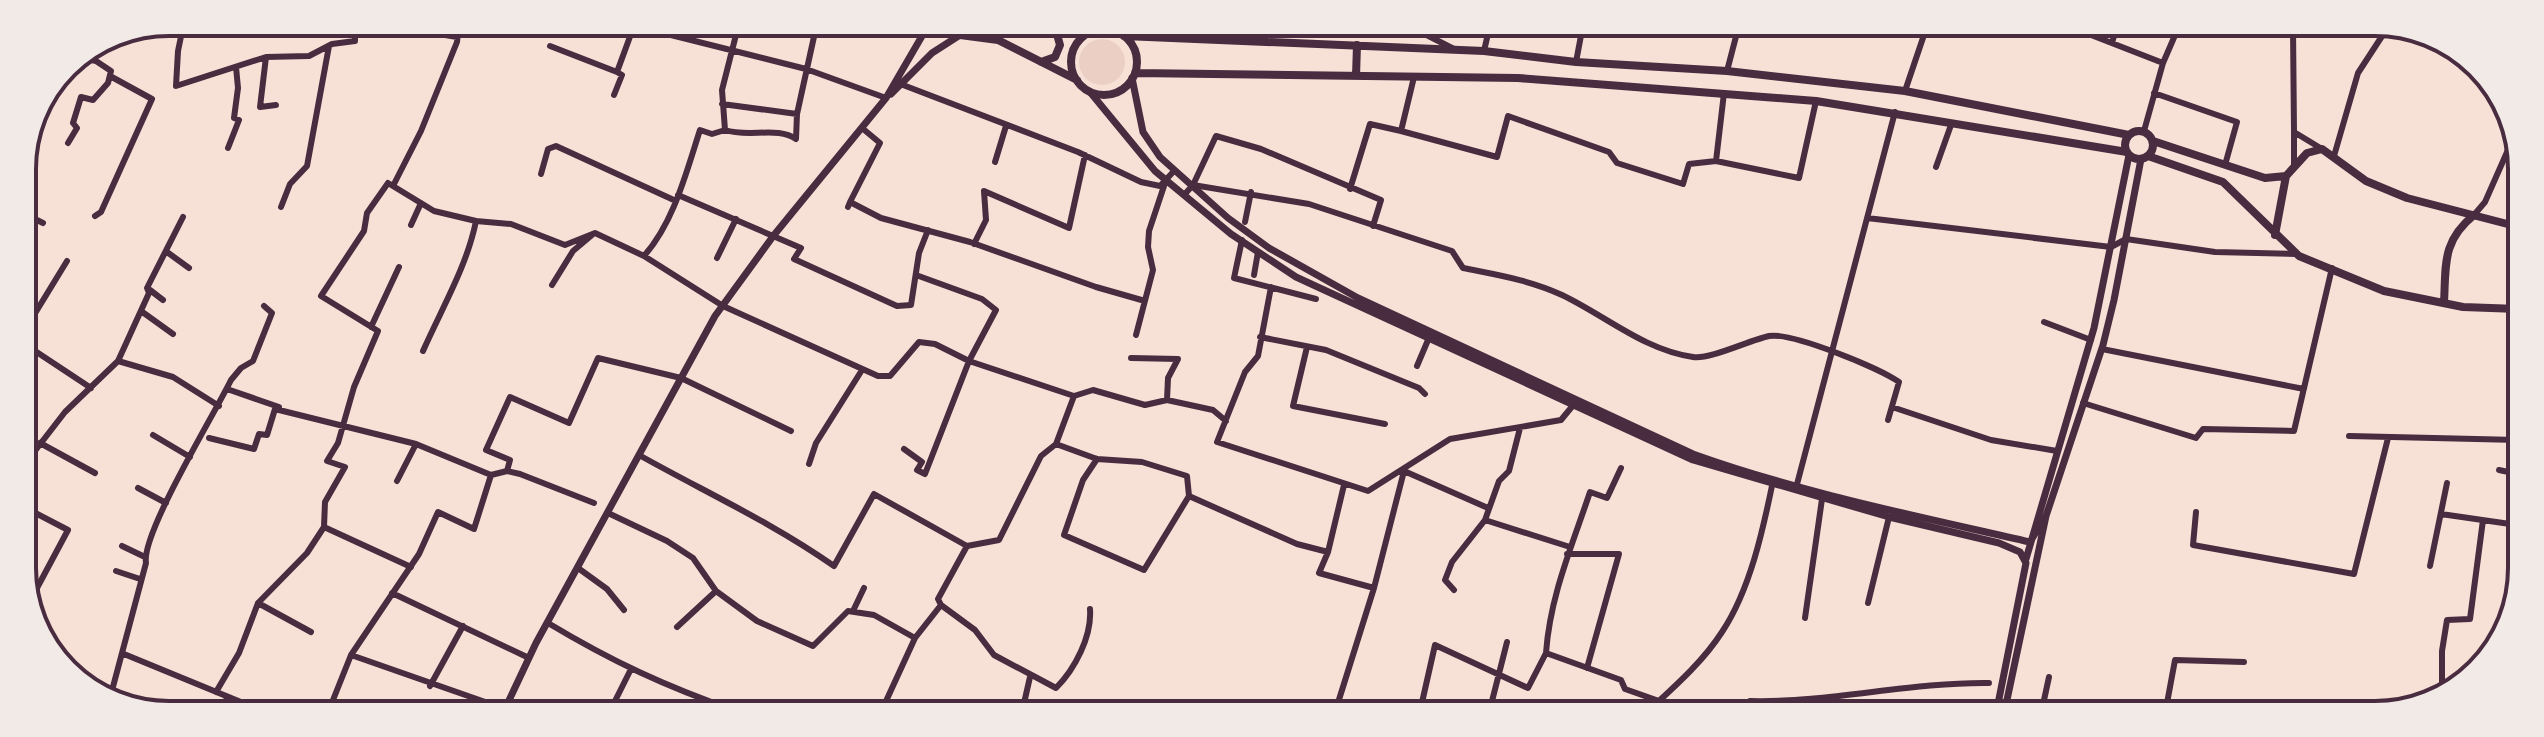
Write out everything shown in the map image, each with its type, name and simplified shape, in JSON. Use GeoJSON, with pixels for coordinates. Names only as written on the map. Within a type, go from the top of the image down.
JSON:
{"type":"FeatureCollection","features":[{"type":"Feature","properties":{"kind":"main road"},"geometry":{"type":"LineString","coordinates":[[968,36],[998,40],[1077,81],[1090,92],[1104,96],[1117,93],[1134,76],[1137,59],[1124,36]]}},
{"type":"Feature","properties":{"kind":"main road"},"geometry":{"type":"LineString","coordinates":[[1041,62],[1055,57],[1060,45],[1057,36]]}},
{"type":"Feature","properties":{"kind":"main road"},"geometry":{"type":"LineString","coordinates":[[1077,81],[1071,58],[1076,45],[1088,36]]}},
{"type":"Feature","properties":{"kind":"main road"},"geometry":{"type":"LineString","coordinates":[[1124,36],[1484,51],[1576,62],[1727,71],[1905,91],[2129,135],[2144,131],[2153,141],[2265,178],[2286,176]]}},
{"type":"Feature","properties":{"kind":"main road"},"geometry":{"type":"LineString","coordinates":[[1356,76],[1357,45]]}},
{"type":"Feature","properties":{"kind":"main road"},"geometry":{"type":"LineString","coordinates":[[1635,87],[1636,66]]}},
{"type":"Feature","properties":{"kind":"main road"},"geometry":{"type":"LineString","coordinates":[[1134,76],[1518,78],[1816,101],[1895,112],[1951,125],[2128,154],[2223,182],[2297,254],[2384,291],[2444,303],[2508,308]]}},
{"type":"Feature","properties":{"kind":"main road"},"geometry":{"type":"LineString","coordinates":[[2128,154],[2125,142],[2129,135]]}},
{"type":"Feature","properties":{"kind":"main road"},"geometry":{"type":"LineString","coordinates":[[2145,158],[2153,141]]}},
{"type":"Feature","properties":{"kind":"main road"},"geometry":{"type":"LineString","coordinates":[[2275,235],[2286,176],[2307,153],[2322,149],[2366,181],[2407,198],[2508,224]]}},
{"type":"Feature","properties":{"kind":"main road"},"geometry":{"type":"LineString","coordinates":[[2444,303],[2446,261],[2455,231],[2474,215]]}},
{"type":"Feature","properties":{"kind":"street"},"geometry":{"type":"LineString","coordinates":[[181,36],[176,86],[266,57],[309,56],[329,46],[355,41],[355,36]]}},
{"type":"Feature","properties":{"kind":"street"},"geometry":{"type":"LineString","coordinates":[[393,186],[421,131],[457,37],[451,36]]}},
{"type":"Feature","properties":{"kind":"street"},"geometry":{"type":"LineString","coordinates":[[617,72],[631,36]]}},
{"type":"Feature","properties":{"kind":"street"},"geometry":{"type":"LineString","coordinates":[[676,36],[806,69],[886,98]]}},
{"type":"Feature","properties":{"kind":"street"},"geometry":{"type":"LineString","coordinates":[[725,130],[722,90],[736,36]]}},
{"type":"Feature","properties":{"kind":"street"},"geometry":{"type":"LineString","coordinates":[[644,256],[656,242],[677,198],[700,130],[712,134],[725,130],[741,136],[788,133],[796,139],[797,114],[814,36]]}},
{"type":"Feature","properties":{"kind":"street"},"geometry":{"type":"LineString","coordinates":[[509,701],[639,455],[723,306],[774,235],[886,98],[925,36]]}},
{"type":"Feature","properties":{"kind":"street"},"geometry":{"type":"LineString","coordinates":[[886,98],[903,85],[932,53],[958,36]]}},
{"type":"Feature","properties":{"kind":"street"},"geometry":{"type":"LineString","coordinates":[[1261,41],[1264,36]]}},
{"type":"Feature","properties":{"kind":"street"},"geometry":{"type":"LineString","coordinates":[[1429,36],[1456,50]]}},
{"type":"Feature","properties":{"kind":"street"},"geometry":{"type":"LineString","coordinates":[[1484,51],[1487,36]]}},
{"type":"Feature","properties":{"kind":"street"},"geometry":{"type":"LineString","coordinates":[[1576,62],[1581,36]]}},
{"type":"Feature","properties":{"kind":"street"},"geometry":{"type":"LineString","coordinates":[[1727,71],[1736,36]]}},
{"type":"Feature","properties":{"kind":"street"},"geometry":{"type":"LineString","coordinates":[[1905,91],[1924,36]]}},
{"type":"Feature","properties":{"kind":"street"},"geometry":{"type":"LineString","coordinates":[[2094,36],[2163,63]]}},
{"type":"Feature","properties":{"kind":"street"},"geometry":{"type":"LineString","coordinates":[[2112,43],[2114,36]]}},
{"type":"Feature","properties":{"kind":"street"},"geometry":{"type":"LineString","coordinates":[[2144,131],[2163,63],[2175,36]]}},
{"type":"Feature","properties":{"kind":"street"},"geometry":{"type":"LineString","coordinates":[[2293,36],[2294,167]]}},
{"type":"Feature","properties":{"kind":"street"},"geometry":{"type":"LineString","coordinates":[[2334,156],[2358,73],[2382,36]]}},
{"type":"Feature","properties":{"kind":"street"},"geometry":{"type":"LineString","coordinates":[[281,207],[290,184],[307,166],[329,46]]}},
{"type":"Feature","properties":{"kind":"street"},"geometry":{"type":"LineString","coordinates":[[550,46],[622,75],[614,95]]}},
{"type":"Feature","properties":{"kind":"street"},"geometry":{"type":"LineString","coordinates":[[266,57],[260,107],[276,105]]}},
{"type":"Feature","properties":{"kind":"street"},"geometry":{"type":"LineString","coordinates":[[93,60],[152,99]]}},
{"type":"Feature","properties":{"kind":"street"},"geometry":{"type":"LineString","coordinates":[[228,148],[239,120],[234,118],[238,88],[236,67]]}},
{"type":"Feature","properties":{"kind":"street"},"geometry":{"type":"LineString","coordinates":[[68,143],[77,128],[73,123],[81,97],[93,100],[100,95],[111,74]]}},
{"type":"Feature","properties":{"kind":"street"},"geometry":{"type":"LineString","coordinates":[[1134,76],[1143,132],[1174,171],[1228,218],[1269,248],[1358,298],[1575,402]]}},
{"type":"Feature","properties":{"kind":"street"},"geometry":{"type":"LineString","coordinates":[[1401,131],[1414,77]]}},
{"type":"Feature","properties":{"kind":"street"},"geometry":{"type":"LineString","coordinates":[[903,85],[1085,155],[1141,182],[1160,186],[1174,171]]}},
{"type":"Feature","properties":{"kind":"street"},"geometry":{"type":"LineString","coordinates":[[1090,92],[1166,180],[1258,252],[1296,277],[1428,340],[1693,454],[1822,499],[1999,543],[2020,552],[2031,581]]}},
{"type":"Feature","properties":{"kind":"street"},"geometry":{"type":"LineString","coordinates":[[95,216],[101,212],[152,99],[159,93]]}},
{"type":"Feature","properties":{"kind":"street"},"geometry":{"type":"LineString","coordinates":[[1716,161],[1724,93]]}},
{"type":"Feature","properties":{"kind":"street"},"geometry":{"type":"LineString","coordinates":[[2154,93],[2237,122],[2225,165]]}},
{"type":"Feature","properties":{"kind":"street"},"geometry":{"type":"LineString","coordinates":[[1350,189],[1370,124],[1497,157],[1508,116],[1609,152],[1617,163],[1683,184],[1689,164],[1716,161],[1799,178],[1816,101]]}},
{"type":"Feature","properties":{"kind":"street"},"geometry":{"type":"LineString","coordinates":[[722,104],[797,114]]}},
{"type":"Feature","properties":{"kind":"street"},"geometry":{"type":"LineString","coordinates":[[1795,489],[1834,352],[1842,306],[1895,112]]}},
{"type":"Feature","properties":{"kind":"street"},"geometry":{"type":"LineString","coordinates":[[1936,167],[1951,125]]}},
{"type":"Feature","properties":{"kind":"street"},"geometry":{"type":"LineString","coordinates":[[995,162],[1006,126]]}},
{"type":"Feature","properties":{"kind":"street"},"geometry":{"type":"LineString","coordinates":[[862,128],[880,143],[849,205],[881,218],[974,244],[1145,301]]}},
{"type":"Feature","properties":{"kind":"street"},"geometry":{"type":"LineString","coordinates":[[2294,132],[2322,149]]}},
{"type":"Feature","properties":{"kind":"street"},"geometry":{"type":"LineString","coordinates":[[1184,195],[1193,185],[1216,136],[1261,149],[1381,200],[1373,226]]}},
{"type":"Feature","properties":{"kind":"street"},"geometry":{"type":"LineString","coordinates":[[541,174],[548,149],[556,146],[677,198],[774,235],[801,248],[794,259],[897,306],[911,305],[919,253],[928,230]]}},
{"type":"Feature","properties":{"kind":"street"},"geometry":{"type":"LineString","coordinates":[[1999,701],[2030,542],[2091,340],[2128,154]]}},
{"type":"Feature","properties":{"kind":"street"},"geometry":{"type":"LineString","coordinates":[[2474,215],[2485,202],[2506,154]]}},
{"type":"Feature","properties":{"kind":"street"},"geometry":{"type":"LineString","coordinates":[[974,244],[986,220],[984,191],[1069,228],[1085,155]]}},
{"type":"Feature","properties":{"kind":"street"},"geometry":{"type":"LineString","coordinates":[[2007,701],[2046,516],[2102,349],[2145,158]]}},
{"type":"Feature","properties":{"kind":"street"},"geometry":{"type":"LineString","coordinates":[[1136,335],[1153,270],[1148,247],[1149,231],[1166,180]]}},
{"type":"Feature","properties":{"kind":"street"},"geometry":{"type":"LineString","coordinates":[[216,692],[239,653],[258,603],[307,553],[324,527],[325,502],[345,467],[327,461],[338,443],[378,331],[321,296],[364,231],[367,213],[388,183],[434,211],[476,221],[511,224],[565,245],[595,233],[644,256],[723,306],[862,370],[890,376],[919,342],[935,344],[969,361],[1074,396],[1093,390],[1145,405],[1167,400],[1213,410],[1226,421]]}},
{"type":"Feature","properties":{"kind":"street"},"geometry":{"type":"LineString","coordinates":[[1193,185],[1251,192],[1309,204],[1452,251],[1463,268],[1537,285],[1649,344],[1697,358],[1771,335],[1834,352],[1877,369],[1899,382],[1888,420]]}},
{"type":"Feature","properties":{"kind":"street"},"geometry":{"type":"LineString","coordinates":[[1245,222],[1251,192]]}},
{"type":"Feature","properties":{"kind":"street"},"geometry":{"type":"LineString","coordinates":[[411,225],[421,203]]}},
{"type":"Feature","properties":{"kind":"street"},"geometry":{"type":"LineString","coordinates":[[36,448],[118,361],[149,293],[147,288],[183,217]]}},
{"type":"Feature","properties":{"kind":"street"},"geometry":{"type":"LineString","coordinates":[[1867,218],[2111,247],[2126,239],[2215,252],[2297,254]]}},
{"type":"Feature","properties":{"kind":"street"},"geometry":{"type":"LineString","coordinates":[[717,258],[736,219]]}},
{"type":"Feature","properties":{"kind":"street"},"geometry":{"type":"LineString","coordinates":[[36,220],[43,223]]}},
{"type":"Feature","properties":{"kind":"street"},"geometry":{"type":"LineString","coordinates":[[423,351],[470,249],[476,221]]}},
{"type":"Feature","properties":{"kind":"street"},"geometry":{"type":"LineString","coordinates":[[552,285],[573,251],[595,233]]}},
{"type":"Feature","properties":{"kind":"street"},"geometry":{"type":"LineString","coordinates":[[1242,240],[1234,278],[1316,299]]}},
{"type":"Feature","properties":{"kind":"street"},"geometry":{"type":"LineString","coordinates":[[167,252],[189,268]]}},
{"type":"Feature","properties":{"kind":"street"},"geometry":{"type":"LineString","coordinates":[[1254,275],[1258,252]]}},
{"type":"Feature","properties":{"kind":"street"},"geometry":{"type":"LineString","coordinates":[[36,312],[67,261]]}},
{"type":"Feature","properties":{"kind":"street"},"geometry":{"type":"LineString","coordinates":[[371,327],[399,267]]}},
{"type":"Feature","properties":{"kind":"street"},"geometry":{"type":"LineString","coordinates":[[2083,403],[2196,438],[2203,429],[2294,431],[2332,268]]}},
{"type":"Feature","properties":{"kind":"street"},"geometry":{"type":"LineString","coordinates":[[904,449],[922,462],[917,470],[925,474],[969,361],[996,310],[982,299],[916,275]]}},
{"type":"Feature","properties":{"kind":"street"},"geometry":{"type":"LineString","coordinates":[[1271,287],[1258,356],[1245,372],[1217,442],[1368,491],[1450,439],[1561,420],[1575,402]]}},
{"type":"Feature","properties":{"kind":"street"},"geometry":{"type":"LineString","coordinates":[[147,288],[163,300]]}},
{"type":"Feature","properties":{"kind":"street"},"geometry":{"type":"LineString","coordinates":[[113,689],[124,654],[145,557],[166,503],[227,389],[241,368],[253,361],[272,313],[264,306]]}},
{"type":"Feature","properties":{"kind":"street"},"geometry":{"type":"LineString","coordinates":[[141,311],[173,334]]}},
{"type":"Feature","properties":{"kind":"street"},"geometry":{"type":"LineString","coordinates":[[2044,322],[2091,340]]}},
{"type":"Feature","properties":{"kind":"street"},"geometry":{"type":"LineString","coordinates":[[1260,337],[1326,350],[1407,382],[1425,394]]}},
{"type":"Feature","properties":{"kind":"street"},"geometry":{"type":"LineString","coordinates":[[1417,366],[1428,340]]}},
{"type":"Feature","properties":{"kind":"street"},"geometry":{"type":"LineString","coordinates":[[1307,347],[1293,406],[1385,424]]}},
{"type":"Feature","properties":{"kind":"street"},"geometry":{"type":"LineString","coordinates":[[2102,349],[2304,389]]}},
{"type":"Feature","properties":{"kind":"street"},"geometry":{"type":"LineString","coordinates":[[36,352],[91,388]]}},
{"type":"Feature","properties":{"kind":"street"},"geometry":{"type":"LineString","coordinates":[[507,471],[510,460],[486,450],[510,397],[569,423],[598,358],[681,378],[791,431]]}},
{"type":"Feature","properties":{"kind":"street"},"geometry":{"type":"LineString","coordinates":[[1131,358],[1178,359],[1168,378],[1167,400]]}},
{"type":"Feature","properties":{"kind":"street"},"geometry":{"type":"LineString","coordinates":[[118,361],[173,377],[219,406]]}},
{"type":"Feature","properties":{"kind":"street"},"geometry":{"type":"LineString","coordinates":[[809,464],[816,443],[862,370]]}},
{"type":"Feature","properties":{"kind":"street"},"geometry":{"type":"LineString","coordinates":[[227,389],[301,415]]}},
{"type":"Feature","properties":{"kind":"street"},"geometry":{"type":"LineString","coordinates":[[639,455],[711,495],[736,503],[834,566],[874,494],[967,546],[999,540],[1041,456],[1056,444],[1074,396]]}},
{"type":"Feature","properties":{"kind":"street"},"geometry":{"type":"LineString","coordinates":[[1892,407],[1991,440],[2057,451]]}},
{"type":"Feature","properties":{"kind":"street"},"geometry":{"type":"LineString","coordinates":[[209,438],[254,449],[259,434],[267,435],[275,409],[416,444],[491,475],[507,471],[594,503]]}},
{"type":"Feature","properties":{"kind":"street"},"geometry":{"type":"LineString","coordinates":[[1454,590],[1445,580],[1452,562],[1485,520],[1499,481],[1509,471],[1520,428]]}},
{"type":"Feature","properties":{"kind":"street"},"geometry":{"type":"LineString","coordinates":[[153,435],[190,457]]}},
{"type":"Feature","properties":{"kind":"street"},"geometry":{"type":"LineString","coordinates":[[2349,436],[2508,440]]}},
{"type":"Feature","properties":{"kind":"street"},"geometry":{"type":"LineString","coordinates":[[2196,512],[2193,545],[2354,574],[2388,438]]}},
{"type":"Feature","properties":{"kind":"street"},"geometry":{"type":"LineString","coordinates":[[40,443],[95,473]]}},
{"type":"Feature","properties":{"kind":"street"},"geometry":{"type":"LineString","coordinates":[[397,481],[416,444]]}},
{"type":"Feature","properties":{"kind":"street"},"geometry":{"type":"LineString","coordinates":[[1056,444],[1097,459],[1142,462],[1187,476],[1189,496],[1144,570],[1064,535],[1083,480],[1097,459]]}},
{"type":"Feature","properties":{"kind":"street"},"geometry":{"type":"LineString","coordinates":[[1422,701],[1435,645],[1528,688],[1546,653],[1548,622],[1568,551],[1590,492],[1607,498],[1621,468]]}},
{"type":"Feature","properties":{"kind":"street"},"geometry":{"type":"LineString","coordinates":[[2499,470],[2508,472]]}},
{"type":"Feature","properties":{"kind":"street"},"geometry":{"type":"LineString","coordinates":[[1404,471],[1488,508]]}},
{"type":"Feature","properties":{"kind":"street"},"geometry":{"type":"LineString","coordinates":[[1339,701],[1374,588],[1404,471]]}},
{"type":"Feature","properties":{"kind":"street"},"geometry":{"type":"LineString","coordinates":[[333,701],[351,655],[411,567],[438,512],[474,529],[491,475]]}},
{"type":"Feature","properties":{"kind":"street"},"geometry":{"type":"LineString","coordinates":[[1546,653],[1621,680],[1625,689],[1659,701],[1689,673],[1722,633],[1741,598],[1773,482]]}},
{"type":"Feature","properties":{"kind":"street"},"geometry":{"type":"LineString","coordinates":[[2430,566],[2447,483]]}},
{"type":"Feature","properties":{"kind":"street"},"geometry":{"type":"LineString","coordinates":[[1344,485],[1328,552],[1319,573],[1374,588]]}},
{"type":"Feature","properties":{"kind":"street"},"geometry":{"type":"LineString","coordinates":[[138,488],[166,503]]}},
{"type":"Feature","properties":{"kind":"street"},"geometry":{"type":"LineString","coordinates":[[1795,489],[2030,542]]}},
{"type":"Feature","properties":{"kind":"street"},"geometry":{"type":"LineString","coordinates":[[1189,496],[1297,544],[1328,552]]}},
{"type":"Feature","properties":{"kind":"street"},"geometry":{"type":"LineString","coordinates":[[1805,618],[1822,499]]}},
{"type":"Feature","properties":{"kind":"street"},"geometry":{"type":"LineString","coordinates":[[36,513],[68,530],[38,586]]}},
{"type":"Feature","properties":{"kind":"street"},"geometry":{"type":"LineString","coordinates":[[608,513],[667,541],[693,558],[716,591],[757,621],[813,646],[848,611],[874,615],[915,638]]}},
{"type":"Feature","properties":{"kind":"street"},"geometry":{"type":"LineString","coordinates":[[2441,514],[2508,524]]}},
{"type":"Feature","properties":{"kind":"street"},"geometry":{"type":"LineString","coordinates":[[2030,542],[2046,516]]}},
{"type":"Feature","properties":{"kind":"street"},"geometry":{"type":"LineString","coordinates":[[1868,603],[1889,517]]}},
{"type":"Feature","properties":{"kind":"street"},"geometry":{"type":"LineString","coordinates":[[1485,520],[1568,551],[1619,554],[1587,668]]}},
{"type":"Feature","properties":{"kind":"street"},"geometry":{"type":"LineString","coordinates":[[2442,683],[2443,634],[2447,620],[2470,619],[2483,520]]}},
{"type":"Feature","properties":{"kind":"street"},"geometry":{"type":"LineString","coordinates":[[324,527],[411,567]]}},
{"type":"Feature","properties":{"kind":"street"},"geometry":{"type":"LineString","coordinates":[[122,546],[145,557]]}},
{"type":"Feature","properties":{"kind":"street"},"geometry":{"type":"LineString","coordinates":[[967,546],[938,599],[941,605],[975,630],[994,655],[1030,677],[1056,688],[1064,680],[1075,667],[1090,619],[1090,609]]}},
{"type":"Feature","properties":{"kind":"street"},"geometry":{"type":"LineString","coordinates":[[578,568],[607,589],[624,610]]}},
{"type":"Feature","properties":{"kind":"street"},"geometry":{"type":"LineString","coordinates":[[116,571],[140,579]]}},
{"type":"Feature","properties":{"kind":"street"},"geometry":{"type":"LineString","coordinates":[[853,611],[864,588]]}},
{"type":"Feature","properties":{"kind":"street"},"geometry":{"type":"LineString","coordinates":[[677,627],[716,591]]}},
{"type":"Feature","properties":{"kind":"street"},"geometry":{"type":"LineString","coordinates":[[392,593],[529,658]]}},
{"type":"Feature","properties":{"kind":"street"},"geometry":{"type":"LineString","coordinates":[[258,603],[311,632]]}},
{"type":"Feature","properties":{"kind":"street"},"geometry":{"type":"LineString","coordinates":[[887,701],[915,638],[941,605]]}},
{"type":"Feature","properties":{"kind":"street"},"geometry":{"type":"LineString","coordinates":[[548,623],[673,690],[706,701]]}},
{"type":"Feature","properties":{"kind":"street"},"geometry":{"type":"LineString","coordinates":[[430,686],[463,626]]}},
{"type":"Feature","properties":{"kind":"street"},"geometry":{"type":"LineString","coordinates":[[1492,701],[1507,642]]}},
{"type":"Feature","properties":{"kind":"street"},"geometry":{"type":"LineString","coordinates":[[124,654],[237,701]]}},
{"type":"Feature","properties":{"kind":"street"},"geometry":{"type":"LineString","coordinates":[[351,655],[430,686],[481,701]]}},
{"type":"Feature","properties":{"kind":"street"},"geometry":{"type":"LineString","coordinates":[[2167,701],[2175,660],[2244,662]]}},
{"type":"Feature","properties":{"kind":"street"},"geometry":{"type":"LineString","coordinates":[[615,701],[631,669]]}},
{"type":"Feature","properties":{"kind":"street"},"geometry":{"type":"LineString","coordinates":[[1025,701],[1030,677]]}},
{"type":"Feature","properties":{"kind":"street"},"geometry":{"type":"LineString","coordinates":[[2044,701],[2049,677]]}},
{"type":"Feature","properties":{"kind":"street"},"geometry":{"type":"LineString","coordinates":[[1797,701],[1929,685],[1989,683]]}},
{"type":"Feature","properties":{"kind":"street"},"geometry":{"type":"LineString","coordinates":[[226,701],[227,697]]}},
{"type":"Feature","properties":{"kind":"shaded area"},"geometry":{"type":"Polygon","coordinates":[[[1102,39],[1119,45],[1125,62],[1119,79],[1102,85],[1085,79],[1079,62],[1085,45],[1102,39]]]}}]}
